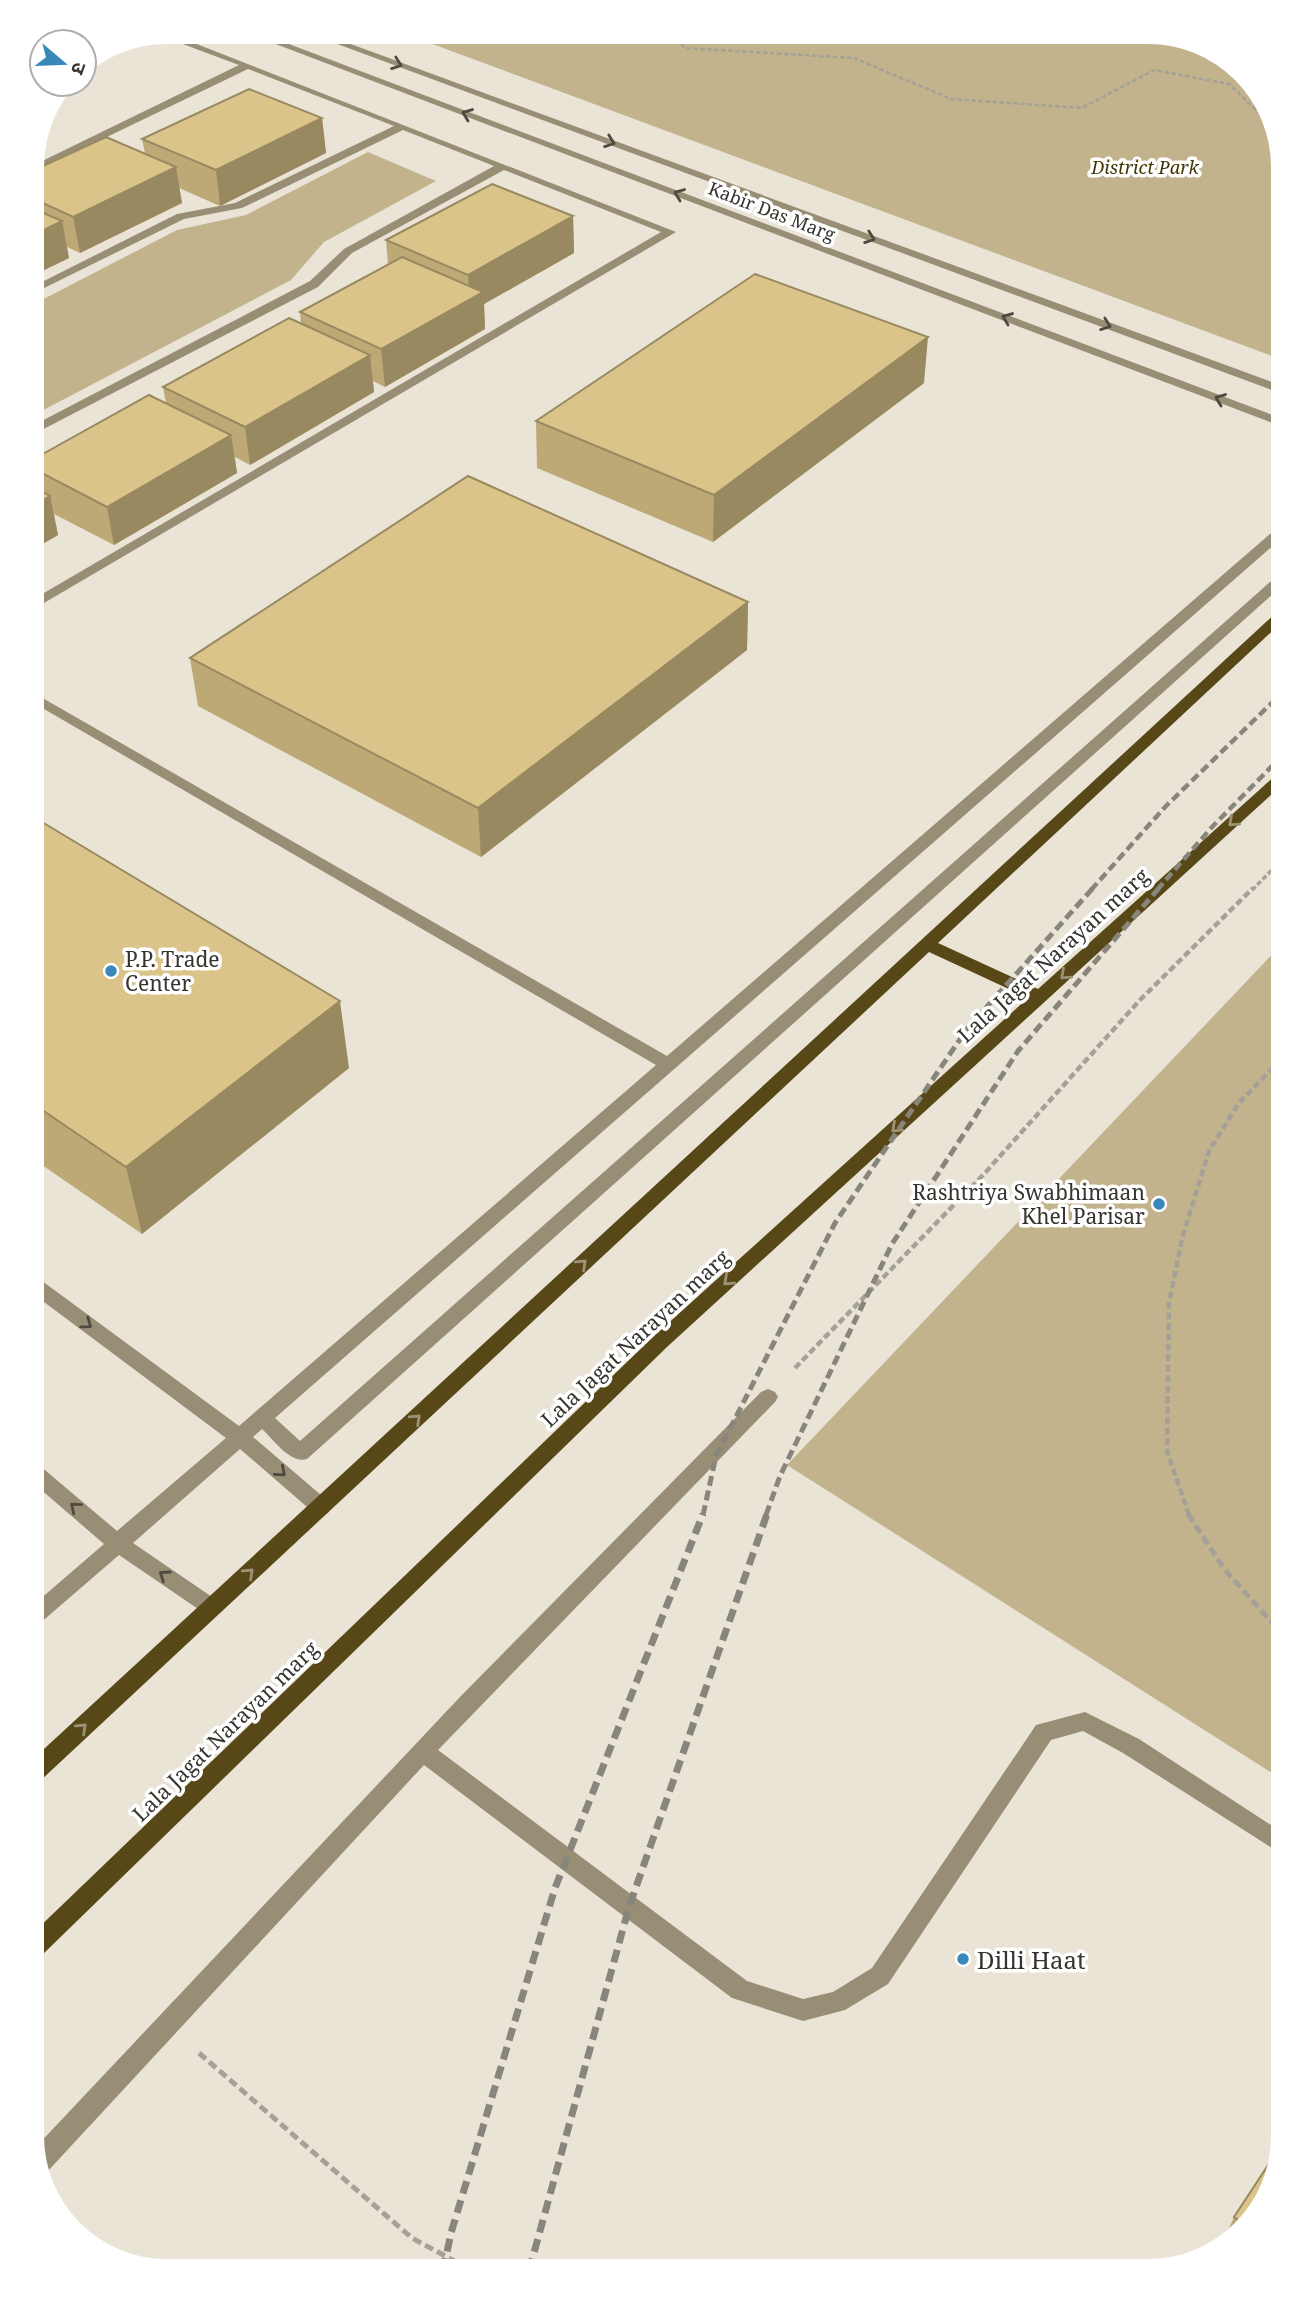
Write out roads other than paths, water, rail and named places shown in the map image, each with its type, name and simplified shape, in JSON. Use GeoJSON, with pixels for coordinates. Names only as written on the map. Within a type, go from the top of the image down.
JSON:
{"type":"FeatureCollection","features":[{"type":"Feature","properties":{"kind":"main road"},"geometry":{"type":"LineString","coordinates":[[44,1763],[1271,625]]}},
{"type":"Feature","properties":{"kind":"main road","name":"Lala Jagat Narayan marg"},"geometry":{"type":"LineString","coordinates":[[44,1937],[660,1342],[1041,997],[1271,794]]}},
{"type":"Feature","properties":{"kind":"main road"},"geometry":{"type":"LineString","coordinates":[[927,944],[1041,997]]}},
{"type":"Feature","properties":{"kind":"street"},"geometry":{"type":"LineString","coordinates":[[44,599],[670,232],[191,44]]}},
{"type":"Feature","properties":{"kind":"street","name":"Kabir Das Marg"},"geometry":{"type":"LineString","coordinates":[[280,44],[1271,418]]}},
{"type":"Feature","properties":{"kind":"street","name":"Kabir Das Marg"},"geometry":{"type":"LineString","coordinates":[[343,44],[1271,386]]}},
{"type":"Feature","properties":{"kind":"street"},"geometry":{"type":"LineString","coordinates":[[44,164],[248,65]]}},
{"type":"Feature","properties":{"kind":"street"},"geometry":{"type":"LineString","coordinates":[[44,285],[181,216],[239,206],[401,127]]}},
{"type":"Feature","properties":{"kind":"street"},"geometry":{"type":"LineString","coordinates":[[44,425],[314,284],[348,251],[503,166]]}},
{"type":"Feature","properties":{"kind":"street"},"geometry":{"type":"LineString","coordinates":[[44,1607],[264,1419],[1271,540]]}},
{"type":"Feature","properties":{"kind":"street"},"geometry":{"type":"LineString","coordinates":[[264,1419],[300,1453],[1271,589]]}},
{"type":"Feature","properties":{"kind":"street"},"geometry":{"type":"LineString","coordinates":[[44,703],[669,1065]]}},
{"type":"Feature","properties":{"kind":"street"},"geometry":{"type":"LineString","coordinates":[[44,1292],[242,1438],[321,1507]]}},
{"type":"Feature","properties":{"kind":"street"},"geometry":{"type":"LineString","coordinates":[[45,2155],[476,1694],[768,1396]]}},
{"type":"Feature","properties":{"kind":"street"},"geometry":{"type":"LineString","coordinates":[[44,1481],[117,1543],[211,1607]]}},
{"type":"Feature","properties":{"kind":"street"},"geometry":{"type":"LineString","coordinates":[[423,1752],[740,1990],[803,2010],[837,2002],[880,1976],[1044,1732],[1085,1721],[1131,1746],[1271,1837]]}},
{"type":"Feature","properties":{"kind":"railway"},"geometry":{"type":"LineString","coordinates":[[1091,890],[1165,807],[1271,704]]}},
{"type":"Feature","properties":{"kind":"railway"},"geometry":{"type":"LineString","coordinates":[[1157,890],[1212,827],[1271,767]]}},
{"type":"Feature","properties":{"kind":"railway"},"geometry":{"type":"LineString","coordinates":[[703,1515],[716,1456],[835,1223],[967,1029],[1093,888]]}},
{"type":"Feature","properties":{"kind":"railway"},"geometry":{"type":"LineString","coordinates":[[766,1515],[780,1476],[892,1244],[1018,1051],[1159,888]]}},
{"type":"Feature","properties":{"kind":"railway"},"geometry":{"type":"LineString","coordinates":[[446,2259],[451,2233],[555,1888],[703,1514]]}},
{"type":"Feature","properties":{"kind":"railway"},"geometry":{"type":"LineString","coordinates":[[532,2259],[629,1907],[767,1514]]}},
{"type":"Feature","properties":{"kind":"place","name":"P.P. Trade Center"},"geometry":{"type":"Point","coordinates":[111,971]}},
{"type":"Feature","properties":{"kind":"place","name":"Rashtriya Swabhimaan Khel Parisar"},"geometry":{"type":"Point","coordinates":[1159,1204]}},
{"type":"Feature","properties":{"kind":"place","name":"Dilli Haat"},"geometry":{"type":"Point","coordinates":[963,1959]}},
{"type":"Feature","properties":{"kind":"park label","name":"District Park"},"geometry":{"type":"Point","coordinates":[1145,167]}}]}
